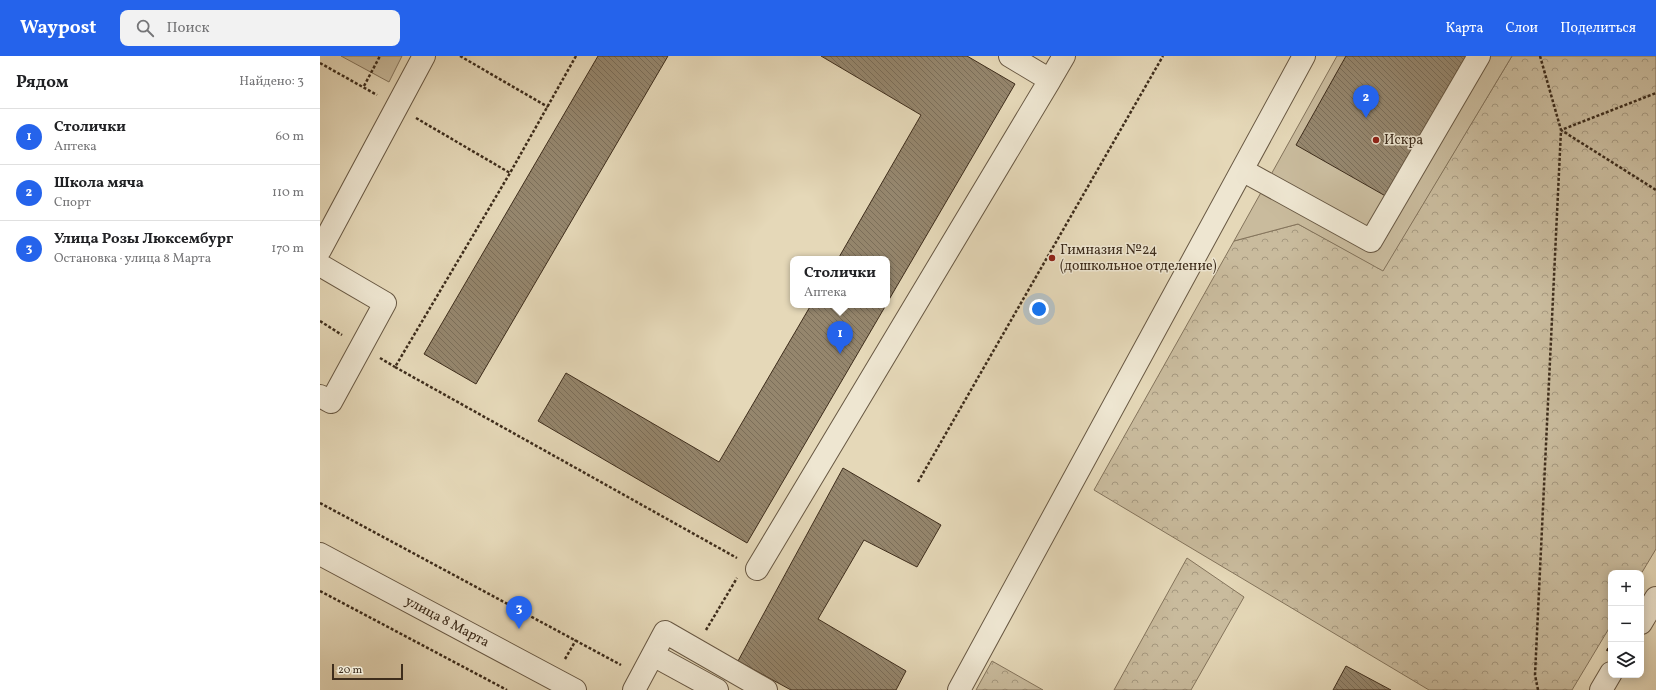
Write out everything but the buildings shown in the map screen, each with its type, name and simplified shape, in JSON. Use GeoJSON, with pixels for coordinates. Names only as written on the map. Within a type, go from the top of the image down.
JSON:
{"type":"FeatureCollection","features":[{"type":"Feature","properties":{"kind":"street"},"geometry":{"type":"LineString","coordinates":[[320,250],[424,56]]}},
{"type":"Feature","properties":{"kind":"street"},"geometry":{"type":"LineString","coordinates":[[1010,56],[1050,80]]}},
{"type":"Feature","properties":{"kind":"street"},"geometry":{"type":"LineString","coordinates":[[751,566],[1064,56]]}},
{"type":"Feature","properties":{"kind":"street"},"geometry":{"type":"LineString","coordinates":[[959,690],[1304,56]]}},
{"type":"Feature","properties":{"kind":"street"},"geometry":{"type":"LineString","coordinates":[[1242,170],[1371,240],[1479,56]]}},
{"type":"Feature","properties":{"kind":"street"},"geometry":{"type":"LineString","coordinates":[[320,265],[385,303],[331,402],[320,396]]}},
{"type":"Feature","properties":{"kind":"street","name":"улица 8 Марта"},"geometry":{"type":"LineString","coordinates":[[320,554],[575,690]]}},
{"type":"Feature","properties":{"kind":"street"},"geometry":{"type":"LineString","coordinates":[[1644,618],[1656,598]]}},
{"type":"Feature","properties":{"kind":"street"},"geometry":{"type":"LineString","coordinates":[[638,683],[665,632],[766,690]]}},
{"type":"Feature","properties":{"kind":"street"},"geometry":{"type":"LineString","coordinates":[[653,655],[718,690]]}},
{"type":"Feature","properties":{"kind":"street"},"geometry":{"type":"LineString","coordinates":[[1601,690],[1608,678]]}},
{"type":"Feature","properties":{"kind":"path"},"geometry":{"type":"LineString","coordinates":[[364,86],[380,56]]}},
{"type":"Feature","properties":{"kind":"path"},"geometry":{"type":"LineString","coordinates":[[460,56],[548,107]]}},
{"type":"Feature","properties":{"kind":"path"},"geometry":{"type":"LineString","coordinates":[[576,56],[548,107],[395,367],[751,566],[695,649]]}},
{"type":"Feature","properties":{"kind":"path"},"geometry":{"type":"LineString","coordinates":[[918,482],[1163,56]]}},
{"type":"Feature","properties":{"kind":"path"},"geometry":{"type":"LineString","coordinates":[[1538,690],[1535,675],[1561,130],[1540,56]]}},
{"type":"Feature","properties":{"kind":"path"},"geometry":{"type":"LineString","coordinates":[[1561,130],[1656,93]]}},
{"type":"Feature","properties":{"kind":"path"},"geometry":{"type":"LineString","coordinates":[[1561,130],[1656,190]]}},
{"type":"Feature","properties":{"kind":"path"},"geometry":{"type":"LineString","coordinates":[[320,503],[638,683]]}},
{"type":"Feature","properties":{"kind":"path"},"geometry":{"type":"LineString","coordinates":[[320,591],[507,690]]}},
{"type":"Feature","properties":{"kind":"green space"},"geometry":{"type":"Polygon","coordinates":[[[341,56],[402,56],[389,82],[341,56]]]}},
{"type":"Feature","properties":{"kind":"green space","name":"Искра"},"geometry":{"type":"Polygon","coordinates":[[[1337,56],[1512,56],[1383,271],[1298,224],[1234,241],[1337,56]]]}},
{"type":"Feature","properties":{"kind":"green space"},"geometry":{"type":"Polygon","coordinates":[[[1512,56],[1656,56],[1656,549],[1643,570],[1608,570],[1608,630],[1572,690],[1429,690],[1094,490],[1234,241],[1298,224],[1383,270],[1512,56]]]}},
{"type":"Feature","properties":{"kind":"green space"},"geometry":{"type":"Polygon","coordinates":[[[1187,558],[1244,597],[1191,690],[1114,690],[1187,558]]]}},
{"type":"Feature","properties":{"kind":"green space"},"geometry":{"type":"Polygon","coordinates":[[[992,661],[1043,690],[976,690],[992,661]]]}},
{"type":"Feature","properties":{"kind":"place","name":"Школа мяча"},"geometry":{"type":"Point","coordinates":[1366,118]}},
{"type":"Feature","properties":{"kind":"place","name":"Искра"},"geometry":{"type":"Point","coordinates":[1376,140]}},
{"type":"Feature","properties":{"kind":"place","name":"Гимназия №24 (дошкольное отделение)"},"geometry":{"type":"Point","coordinates":[1052,258]}},
{"type":"Feature","properties":{"kind":"place","name":"Столички"},"geometry":{"type":"Point","coordinates":[840,354]}},
{"type":"Feature","properties":{"kind":"place","name":"Улица Розы Люксембург"},"geometry":{"type":"Point","coordinates":[519,629]}}]}
